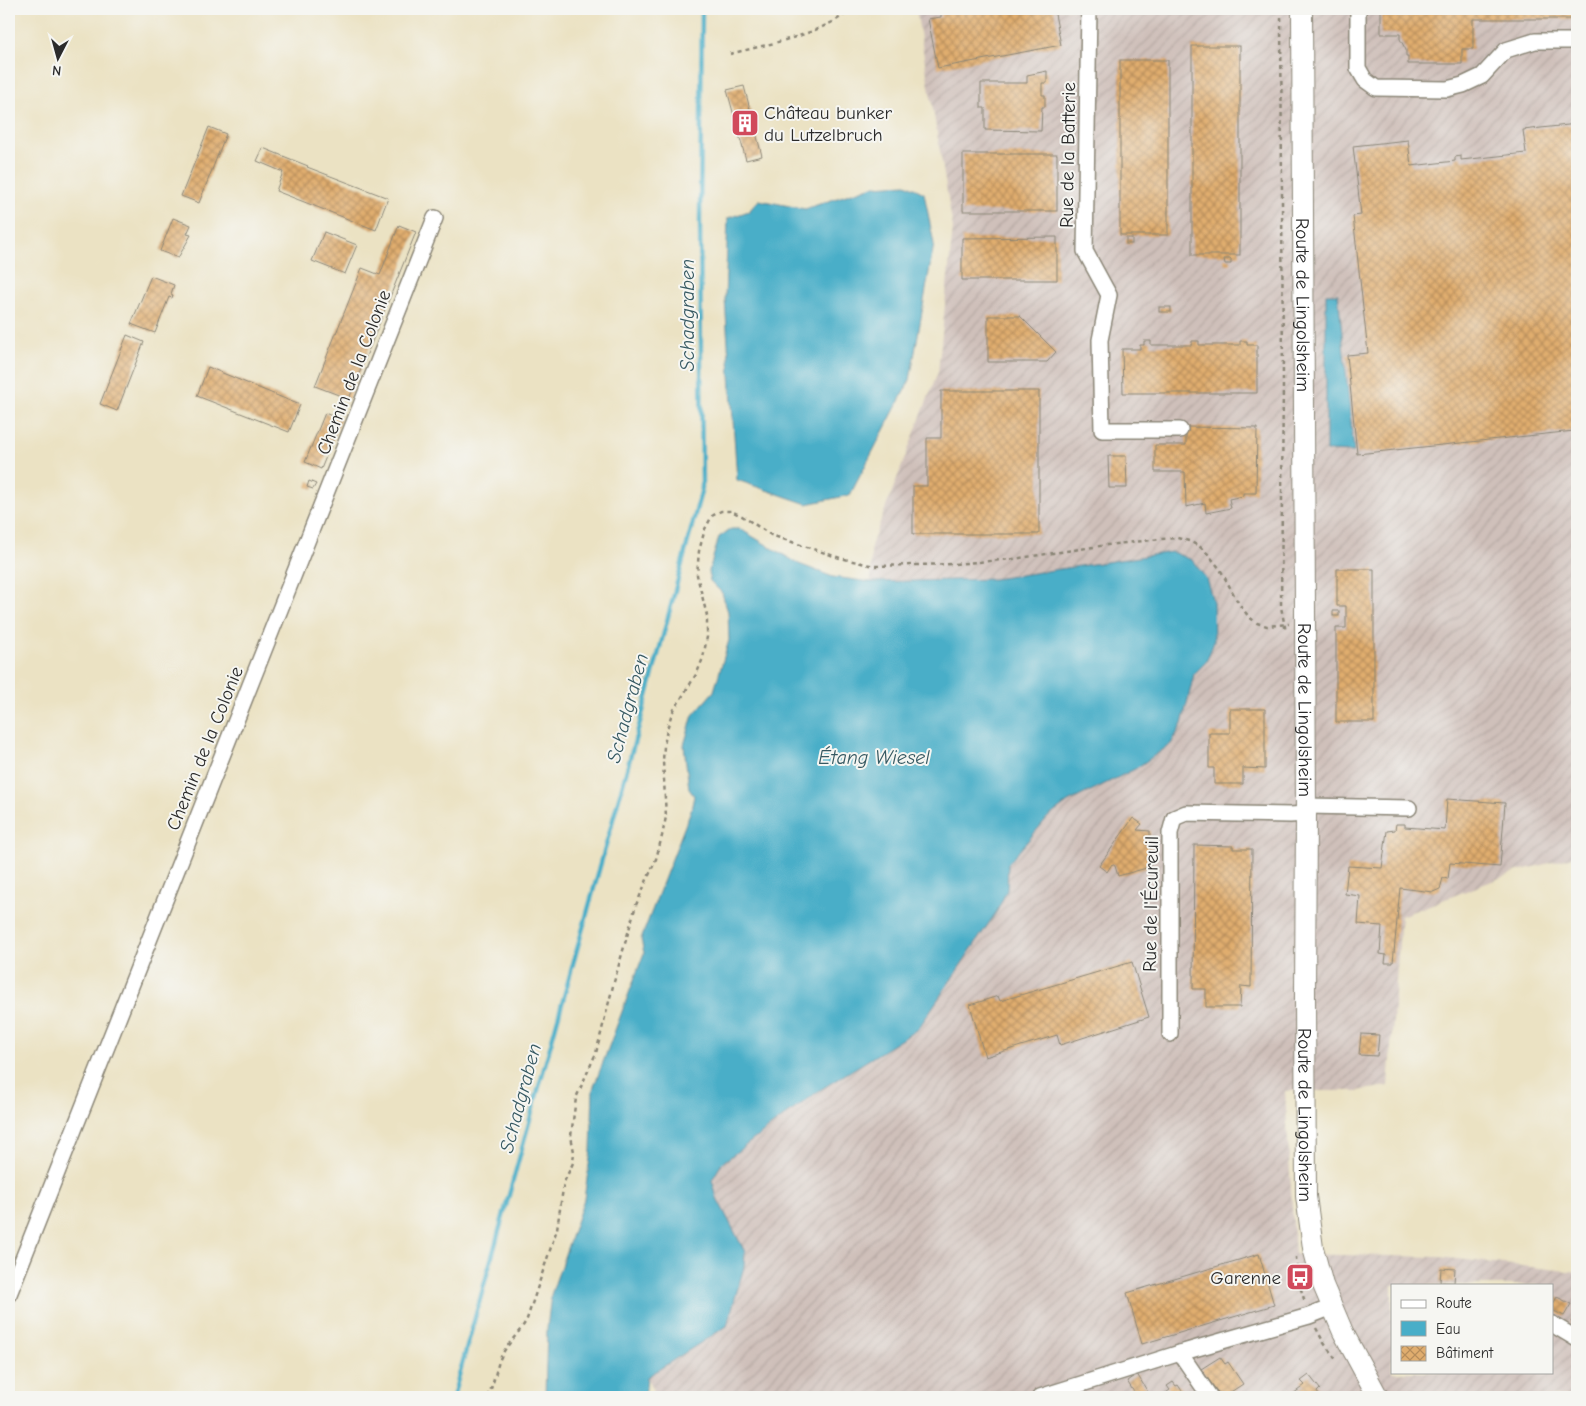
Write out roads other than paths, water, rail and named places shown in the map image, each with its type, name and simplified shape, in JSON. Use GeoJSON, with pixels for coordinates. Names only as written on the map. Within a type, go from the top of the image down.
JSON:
{"type":"FeatureCollection","features":[{"type":"Feature","properties":{"kind":"main road","name":"Route de Lingolsheim"},"geometry":{"type":"LineString","coordinates":[[1302,9],[1306,1196],[1317,1266],[1332,1307],[1356,1358],[1378,1397]]}},
{"type":"Feature","properties":{"kind":"street","name":"Rue de la Batterie"},"geometry":{"type":"LineString","coordinates":[[1089,9],[1085,251],[1109,296],[1100,340],[1102,430],[1180,430]]}},
{"type":"Feature","properties":{"kind":"street"},"geometry":{"type":"LineString","coordinates":[[1358,9],[1358,68],[1365,80],[1376,88],[1446,89],[1463,85],[1482,76],[1506,50],[1536,41],[1577,40]]}},
{"type":"Feature","properties":{"kind":"street","name":"Chemin de la Colonie"},"geometry":{"type":"LineString","coordinates":[[9,1294],[435,218]]}},
{"type":"Feature","properties":{"kind":"street"},"geometry":{"type":"LineString","coordinates":[[1306,810],[1409,808]]}},
{"type":"Feature","properties":{"kind":"street","name":"Rue de l'Écureuil"},"geometry":{"type":"LineString","coordinates":[[1170,1034],[1170,833],[1174,818],[1186,813],[1290,816],[1306,810]]}},
{"type":"Feature","properties":{"kind":"street"},"geometry":{"type":"LineString","coordinates":[[1040,1397],[1180,1353],[1309,1316],[1332,1307]]}},
{"type":"Feature","properties":{"kind":"street"},"geometry":{"type":"LineString","coordinates":[[1554,1325],[1577,1339]]}},
{"type":"Feature","properties":{"kind":"street"},"geometry":{"type":"LineString","coordinates":[[1180,1353],[1210,1397]]}},
{"type":"Feature","properties":{"kind":"water"},"geometry":{"type":"Polygon","coordinates":[[[906,184],[924,193],[934,244],[910,380],[850,495],[807,504],[737,480],[725,299],[728,218],[749,211],[759,200],[805,209],[873,186],[906,184]]]}},
{"type":"Feature","properties":{"kind":"water"},"geometry":{"type":"Polygon","coordinates":[[[1326,294],[1338,294],[1354,452],[1326,451],[1326,294]]]}},
{"type":"Feature","properties":{"kind":"water","name":"Étang Wiesel"},"geometry":{"type":"Polygon","coordinates":[[[731,529],[740,529],[799,564],[833,577],[871,582],[994,579],[1172,552],[1192,560],[1206,578],[1213,601],[1214,642],[1206,662],[1194,674],[1182,724],[1171,744],[1135,769],[1068,802],[1048,817],[1008,864],[1007,890],[997,911],[918,1029],[820,1090],[722,1163],[712,1180],[717,1198],[745,1252],[744,1267],[727,1326],[647,1377],[645,1397],[545,1397],[547,1329],[551,1295],[584,1199],[591,1151],[593,1089],[644,953],[641,939],[691,810],[694,796],[689,789],[684,745],[693,715],[714,691],[729,640],[728,612],[722,593],[710,581],[709,571],[719,537],[731,529]]]}},
{"type":"Feature","properties":{"kind":"waterway","name":"Schadgraben"},"geometry":{"type":"LineString","coordinates":[[453,1397],[645,704],[702,488],[700,219],[702,9]]}},
{"type":"Feature","properties":{"kind":"place","name":"Château bunker du Lutzelbruch"},"geometry":{"type":"Point","coordinates":[745,123]}},
{"type":"Feature","properties":{"kind":"place","name":"Garenne"},"geometry":{"type":"Point","coordinates":[1300,1277]}}]}
